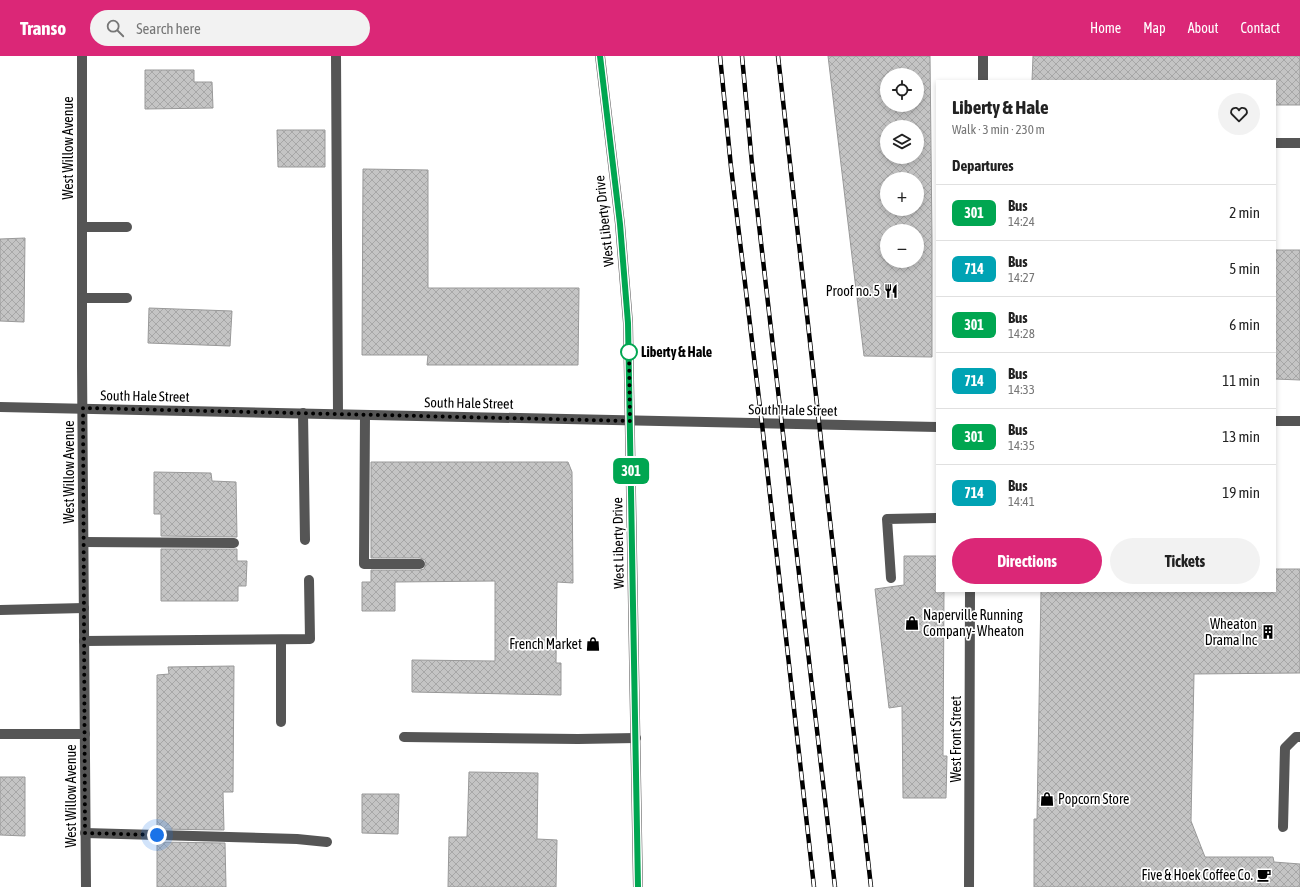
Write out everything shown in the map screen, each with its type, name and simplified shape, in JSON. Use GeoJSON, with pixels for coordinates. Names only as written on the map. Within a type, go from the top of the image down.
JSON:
{"type":"FeatureCollection","features":[{"type":"Feature","properties":{"kind":"street","name":"West Willow Avenue"},"geometry":{"type":"LineString","coordinates":[[82,56],[86,887]]}},
{"type":"Feature","properties":{"kind":"street"},"geometry":{"type":"LineString","coordinates":[[336,56],[338,414]]}},
{"type":"Feature","properties":{"kind":"street","name":"West Liberty Drive"},"geometry":{"type":"LineString","coordinates":[[600,56],[620,224],[628,323],[638,887]]}},
{"type":"Feature","properties":{"kind":"street"},"geometry":{"type":"LineString","coordinates":[[983,56],[983,80]]}},
{"type":"Feature","properties":{"kind":"street"},"geometry":{"type":"LineString","coordinates":[[1276,143],[1300,143]]}},
{"type":"Feature","properties":{"kind":"street"},"geometry":{"type":"LineString","coordinates":[[82,228],[127,227]]}},
{"type":"Feature","properties":{"kind":"street"},"geometry":{"type":"LineString","coordinates":[[82,298],[127,298]]}},
{"type":"Feature","properties":{"kind":"street","name":"South Hale Street"},"geometry":{"type":"LineString","coordinates":[[0,407],[936,427]]}},
{"type":"Feature","properties":{"kind":"street"},"geometry":{"type":"LineString","coordinates":[[303,413],[304,540]]}},
{"type":"Feature","properties":{"kind":"street"},"geometry":{"type":"LineString","coordinates":[[365,415],[364,564],[420,564]]}},
{"type":"Feature","properties":{"kind":"street"},"geometry":{"type":"LineString","coordinates":[[1276,421],[1300,421]]}},
{"type":"Feature","properties":{"kind":"street"},"geometry":{"type":"LineString","coordinates":[[891,578],[887,519],[936,518]]}},
{"type":"Feature","properties":{"kind":"street"},"geometry":{"type":"LineString","coordinates":[[84,542],[234,543]]}},
{"type":"Feature","properties":{"kind":"street"},"geometry":{"type":"LineString","coordinates":[[84,641],[310,640],[309,580]]}},
{"type":"Feature","properties":{"kind":"street","name":"West Front Street"},"geometry":{"type":"LineString","coordinates":[[969,887],[970,592]]}},
{"type":"Feature","properties":{"kind":"street"},"geometry":{"type":"LineString","coordinates":[[0,610],[84,608]]}},
{"type":"Feature","properties":{"kind":"street"},"geometry":{"type":"LineString","coordinates":[[281,640],[281,722]]}},
{"type":"Feature","properties":{"kind":"street"},"geometry":{"type":"LineString","coordinates":[[0,734],[85,734]]}},
{"type":"Feature","properties":{"kind":"street"},"geometry":{"type":"LineString","coordinates":[[404,737],[578,739],[636,738]]}},
{"type":"Feature","properties":{"kind":"street"},"geometry":{"type":"LineString","coordinates":[[1283,827],[1285,748],[1296,737],[1300,737]]}},
{"type":"Feature","properties":{"kind":"street"},"geometry":{"type":"LineString","coordinates":[[85,833],[289,839],[327,842]]}},
{"type":"Feature","properties":{"kind":"building"},"geometry":{"type":"Polygon","coordinates":[[[828,56],[930,56],[932,357],[864,356],[828,56]]]}},
{"type":"Feature","properties":{"kind":"building"},"geometry":{"type":"Polygon","coordinates":[[[1033,56],[1300,56],[1300,105],[1276,105],[1276,80],[1032,80],[1033,56]]]}},
{"type":"Feature","properties":{"kind":"building"},"geometry":{"type":"Polygon","coordinates":[[[145,70],[194,70],[194,82],[212,82],[213,108],[145,109],[145,70]]]}},
{"type":"Feature","properties":{"kind":"building"},"geometry":{"type":"Polygon","coordinates":[[[277,130],[325,130],[325,167],[278,167],[277,130]]]}},
{"type":"Feature","properties":{"kind":"building"},"geometry":{"type":"Polygon","coordinates":[[[363,169],[428,170],[428,288],[579,288],[578,365],[427,365],[428,355],[362,355],[363,169]]]}},
{"type":"Feature","properties":{"kind":"building"},"geometry":{"type":"Polygon","coordinates":[[[25,238],[24,322],[0,321],[0,239],[25,238]]]}},
{"type":"Feature","properties":{"kind":"building"},"geometry":{"type":"Polygon","coordinates":[[[1276,250],[1300,250],[1300,380],[1276,379],[1276,250]]]}},
{"type":"Feature","properties":{"kind":"building"},"geometry":{"type":"Polygon","coordinates":[[[149,308],[232,311],[230,346],[148,343],[149,308]]]}},
{"type":"Feature","properties":{"kind":"building"},"geometry":{"type":"Polygon","coordinates":[[[371,462],[568,462],[572,472],[573,583],[557,582],[556,663],[561,663],[561,695],[412,692],[412,660],[495,661],[495,581],[395,582],[395,611],[362,611],[362,582],[371,582],[371,570],[420,570],[424,569],[426,564],[425,560],[420,558],[371,558],[371,462]]]}},
{"type":"Feature","properties":{"kind":"building"},"geometry":{"type":"Polygon","coordinates":[[[154,472],[211,473],[212,481],[236,482],[237,537],[161,536],[161,514],[154,514],[154,472]]]}},
{"type":"Feature","properties":{"kind":"building"},"geometry":{"type":"Polygon","coordinates":[[[161,549],[237,549],[237,561],[247,561],[246,586],[238,586],[238,601],[161,601],[161,549]]]}},
{"type":"Feature","properties":{"kind":"building"},"geometry":{"type":"Polygon","coordinates":[[[904,556],[936,556],[936,592],[944,592],[943,756],[947,756],[946,798],[903,798],[902,706],[889,708],[875,589],[904,585],[904,556]]]}},
{"type":"Feature","properties":{"kind":"building"},"geometry":{"type":"Polygon","coordinates":[[[1276,569],[1300,569],[1300,673],[1194,674],[1191,821],[1205,857],[1273,857],[1274,862],[1300,864],[1300,887],[1034,887],[1034,819],[1037,819],[1041,592],[1276,592],[1276,569]]]}},
{"type":"Feature","properties":{"kind":"building"},"geometry":{"type":"Polygon","coordinates":[[[234,666],[233,792],[223,792],[224,830],[157,829],[157,675],[169,674],[168,667],[234,666]]]}},
{"type":"Feature","properties":{"kind":"building"},"geometry":{"type":"Polygon","coordinates":[[[469,772],[538,773],[537,839],[557,840],[556,887],[448,887],[449,837],[467,837],[469,772]]]}},
{"type":"Feature","properties":{"kind":"building"},"geometry":{"type":"Polygon","coordinates":[[[0,777],[25,777],[25,836],[0,835],[0,777]]]}},
{"type":"Feature","properties":{"kind":"building"},"geometry":{"type":"Polygon","coordinates":[[[362,794],[399,794],[398,834],[362,833],[362,794]]]}},
{"type":"Feature","properties":{"kind":"building"},"geometry":{"type":"Polygon","coordinates":[[[157,842],[225,843],[226,887],[157,887],[157,842]]]}},
{"type":"Feature","properties":{"kind":"railway"},"geometry":{"type":"LineString","coordinates":[[720,56],[731,167],[762,424],[814,887]]}},
{"type":"Feature","properties":{"kind":"railway"},"geometry":{"type":"LineString","coordinates":[[742,56],[752,164],[835,887]]}},
{"type":"Feature","properties":{"kind":"railway"},"geometry":{"type":"LineString","coordinates":[[778,56],[871,887]]}},
{"type":"Feature","properties":{"kind":"bus line","name":"301"},"geometry":{"type":"LineString","coordinates":[[600,56],[620,224],[628,323],[638,887]]}},
{"type":"Feature","properties":{"kind":"place","name":"Proof no. 5"},"geometry":{"type":"Point","coordinates":[891,291]}},
{"type":"Feature","properties":{"kind":"place","name":"Liberty & Hale"},"geometry":{"type":"Point","coordinates":[629,352]}},
{"type":"Feature","properties":{"kind":"place","name":"Naperville Running Company- Wheaton"},"geometry":{"type":"Point","coordinates":[912,623]}},
{"type":"Feature","properties":{"kind":"place","name":"Wheaton Drama Inc"},"geometry":{"type":"Point","coordinates":[1268,632]}},
{"type":"Feature","properties":{"kind":"place","name":"French Market"},"geometry":{"type":"Point","coordinates":[593,644]}},
{"type":"Feature","properties":{"kind":"place","name":"Popcorn Store"},"geometry":{"type":"Point","coordinates":[1047,799]}},
{"type":"Feature","properties":{"kind":"place","name":"Five & Hoek Coffee Co."},"geometry":{"type":"Point","coordinates":[1264,875]}},
{"type":"Feature","properties":{"kind":"route"},"geometry":{"type":"LineString","coordinates":[[157,835],[85,833],[83,408],[630,421],[629,352]]}}]}
